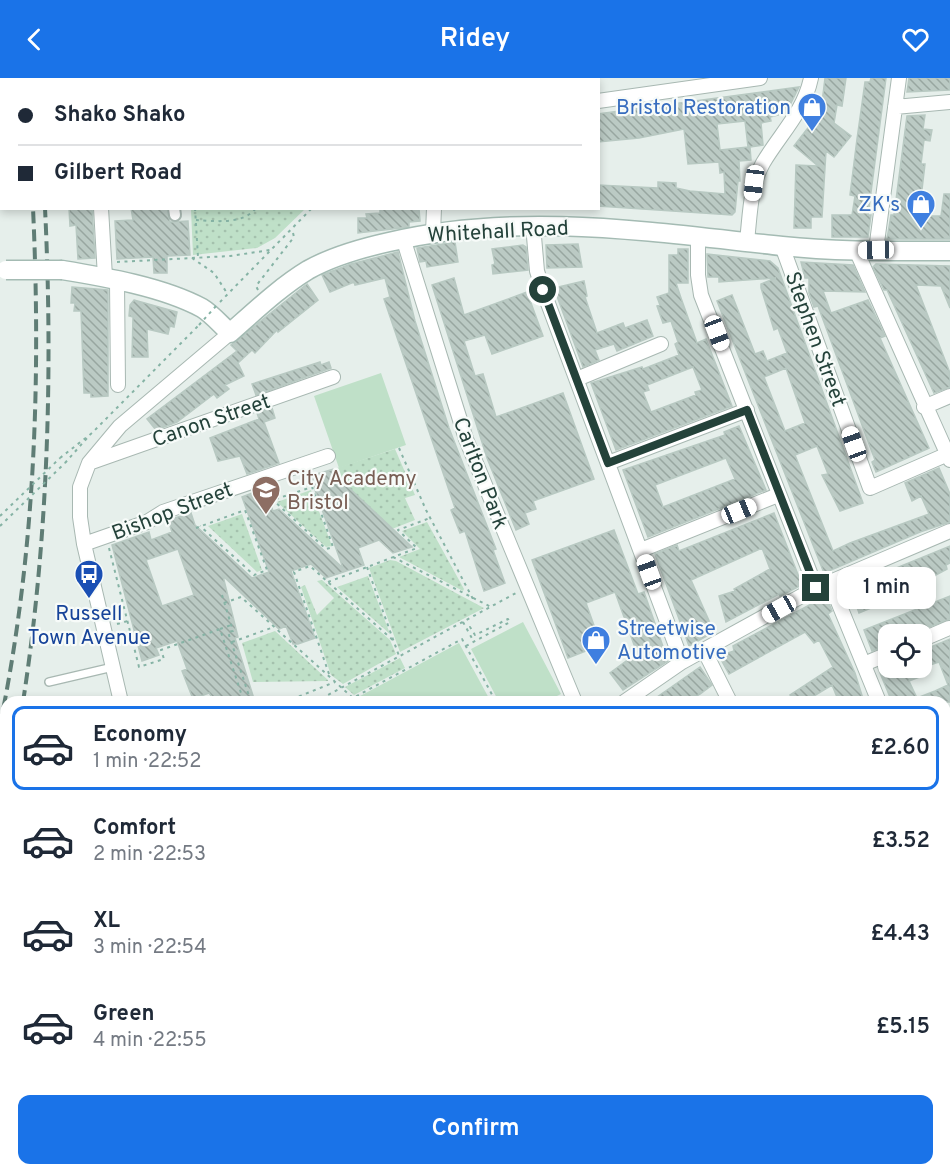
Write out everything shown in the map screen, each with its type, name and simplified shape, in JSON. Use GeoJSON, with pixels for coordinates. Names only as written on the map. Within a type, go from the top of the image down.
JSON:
{"type":"FeatureCollection","features":[{"type":"Feature","properties":{"kind":"main road","name":"Whitehall Road"},"geometry":{"type":"LineString","coordinates":[[230,333],[280,290],[308,270],[337,257],[403,238],[433,233],[533,225],[623,228],[782,246],[950,251]]}},
{"type":"Feature","properties":{"kind":"main road"},"geometry":{"type":"LineString","coordinates":[[3,269],[109,274],[203,309],[230,333]]}},
{"type":"Feature","properties":{"kind":"street"},"geometry":{"type":"LineString","coordinates":[[600,101],[760,78]]}},
{"type":"Feature","properties":{"kind":"street"},"geometry":{"type":"LineString","coordinates":[[747,241],[754,183],[763,164],[801,109],[811,78]]}},
{"type":"Feature","properties":{"kind":"street"},"geometry":{"type":"LineString","coordinates":[[876,250],[899,78]]}},
{"type":"Feature","properties":{"kind":"street"},"geometry":{"type":"LineString","coordinates":[[895,107],[950,102]]}},
{"type":"Feature","properties":{"kind":"street"},"geometry":{"type":"LineString","coordinates":[[101,210],[118,385]]}},
{"type":"Feature","properties":{"kind":"street"},"geometry":{"type":"LineString","coordinates":[[433,233],[434,210]]}},
{"type":"Feature","properties":{"kind":"street"},"geometry":{"type":"LineString","coordinates":[[533,225],[537,271],[543,290],[682,662]]}},
{"type":"Feature","properties":{"kind":"street"},"geometry":{"type":"LineString","coordinates":[[698,236],[698,274],[702,295],[816,588]]}},
{"type":"Feature","properties":{"kind":"street","name":"Carlton Park"},"geometry":{"type":"LineString","coordinates":[[403,238],[466,439],[573,696]]}},
{"type":"Feature","properties":{"kind":"street","name":"Stephen Street"},"geometry":{"type":"LineString","coordinates":[[782,246],[870,488],[949,457]]}},
{"type":"Feature","properties":{"kind":"street"},"geometry":{"type":"LineString","coordinates":[[856,250],[924,407],[949,457]]}},
{"type":"Feature","properties":{"kind":"street","name":"Whitehall Road"},"geometry":{"type":"LineString","coordinates":[[89,464],[120,426],[230,333]]}},
{"type":"Feature","properties":{"kind":"street"},"geometry":{"type":"LineString","coordinates":[[577,379],[661,344]]}},
{"type":"Feature","properties":{"kind":"street","name":"Canon Street"},"geometry":{"type":"LineString","coordinates":[[89,464],[211,426],[333,377]]}},
{"type":"Feature","properties":{"kind":"street"},"geometry":{"type":"LineString","coordinates":[[924,407],[950,396]]}},
{"type":"Feature","properties":{"kind":"street"},"geometry":{"type":"LineString","coordinates":[[608,463],[747,410]]}},
{"type":"Feature","properties":{"kind":"street","name":"Bishop Street"},"geometry":{"type":"LineString","coordinates":[[84,544],[147,522],[163,512],[328,456]]}},
{"type":"Feature","properties":{"kind":"street"},"geometry":{"type":"LineString","coordinates":[[89,464],[79,498],[84,544],[120,696]]}},
{"type":"Feature","properties":{"kind":"street"},"geometry":{"type":"LineString","coordinates":[[641,550],[778,495]]}},
{"type":"Feature","properties":{"kind":"street"},"geometry":{"type":"LineString","coordinates":[[633,696],[682,662],[816,588],[950,531]]}},
{"type":"Feature","properties":{"kind":"street"},"geometry":{"type":"LineString","coordinates":[[830,582],[877,696]]}},
{"type":"Feature","properties":{"kind":"street"},"geometry":{"type":"LineString","coordinates":[[932,635],[949,628]]}},
{"type":"Feature","properties":{"kind":"street"},"geometry":{"type":"LineString","coordinates":[[704,650],[727,696]]}},
{"type":"Feature","properties":{"kind":"street"},"geometry":{"type":"LineString","coordinates":[[864,664],[878,658]]}},
{"type":"Feature","properties":{"kind":"lane"},"geometry":{"type":"LineString","coordinates":[[49,682],[113,667]]}},
{"type":"Feature","properties":{"kind":"path"},"geometry":{"type":"LineString","coordinates":[[195,210],[198,257]]}},
{"type":"Feature","properties":{"kind":"path"},"geometry":{"type":"LineString","coordinates":[[196,220],[239,220],[249,217],[254,210]]}},
{"type":"Feature","properties":{"kind":"path"},"geometry":{"type":"LineString","coordinates":[[0,526],[65,464],[92,433],[310,210]]}},
{"type":"Feature","properties":{"kind":"path"},"geometry":{"type":"LineString","coordinates":[[280,290],[271,280],[259,290],[256,286],[294,237],[292,228]]}},
{"type":"Feature","properties":{"kind":"path"},"geometry":{"type":"LineString","coordinates":[[109,274],[198,257],[270,250]]}},
{"type":"Feature","properties":{"kind":"path"},"geometry":{"type":"LineString","coordinates":[[192,258],[214,273],[227,294]]}},
{"type":"Feature","properties":{"kind":"path"},"geometry":{"type":"LineString","coordinates":[[0,516],[60,458],[92,433]]}},
{"type":"Feature","properties":{"kind":"path"},"geometry":{"type":"LineString","coordinates":[[399,448],[430,518],[473,599]]}},
{"type":"Feature","properties":{"kind":"path"},"geometry":{"type":"LineString","coordinates":[[312,487],[333,547],[326,549],[271,501],[312,487]]}},
{"type":"Feature","properties":{"kind":"path"},"geometry":{"type":"LineString","coordinates":[[196,528],[200,526],[245,510],[267,570],[254,575],[200,526]]}},
{"type":"Feature","properties":{"kind":"path"},"geometry":{"type":"LineString","coordinates":[[328,582],[417,548],[398,530],[430,518]]}},
{"type":"Feature","properties":{"kind":"path"},"geometry":{"type":"LineString","coordinates":[[106,536],[139,667],[164,659],[161,650],[231,625]]}},
{"type":"Feature","properties":{"kind":"path"},"geometry":{"type":"LineString","coordinates":[[393,557],[491,607]]}},
{"type":"Feature","properties":{"kind":"path"},"geometry":{"type":"LineString","coordinates":[[329,677],[294,572],[310,566],[394,641]]}},
{"type":"Feature","properties":{"kind":"path"},"geometry":{"type":"LineString","coordinates":[[367,567],[399,656]]}},
{"type":"Feature","properties":{"kind":"path"},"geometry":{"type":"LineString","coordinates":[[326,696],[516,594]]}},
{"type":"Feature","properties":{"kind":"path"},"geometry":{"type":"LineString","coordinates":[[222,595],[233,631],[228,632],[249,696]]}},
{"type":"Feature","properties":{"kind":"path"},"geometry":{"type":"LineString","coordinates":[[224,603],[241,597],[350,696]]}},
{"type":"Feature","properties":{"kind":"path"},"geometry":{"type":"LineString","coordinates":[[466,646],[510,622],[508,619],[475,635],[470,627],[467,628]]}},
{"type":"Feature","properties":{"kind":"path"},"geometry":{"type":"LineString","coordinates":[[104,627],[129,620]]}},
{"type":"Feature","properties":{"kind":"path"},"geometry":{"type":"LineString","coordinates":[[464,622],[474,642]]}},
{"type":"Feature","properties":{"kind":"path"},"geometry":{"type":"LineString","coordinates":[[232,642],[274,627]]}},
{"type":"Feature","properties":{"kind":"path"},"geometry":{"type":"LineString","coordinates":[[220,629],[242,696]]}},
{"type":"Feature","properties":{"kind":"path"},"geometry":{"type":"LineString","coordinates":[[356,696],[462,639],[493,696]]}},
{"type":"Feature","properties":{"kind":"path"},"geometry":{"type":"LineString","coordinates":[[300,696],[335,682]]}},
{"type":"Feature","properties":{"kind":"green space"},"geometry":{"type":"Polygon","coordinates":[[[191,210],[304,210],[275,238],[257,248],[193,255],[191,210]]]}},
{"type":"Feature","properties":{"kind":"green space"},"geometry":{"type":"Polygon","coordinates":[[[381,373],[406,445],[339,468],[314,396],[381,373]]]}},
{"type":"Feature","properties":{"kind":"green space"},"geometry":{"type":"Polygon","coordinates":[[[395,449],[415,495],[405,498],[415,520],[392,529],[340,486],[334,469],[395,449]]]}},
{"type":"Feature","properties":{"kind":"green space"},"geometry":{"type":"Polygon","coordinates":[[[311,490],[332,546],[326,547],[277,502],[311,490]]]}},
{"type":"Feature","properties":{"kind":"green space"},"geometry":{"type":"Polygon","coordinates":[[[242,514],[262,570],[257,572],[208,526],[242,514]]]}},
{"type":"Feature","properties":{"kind":"green space"},"geometry":{"type":"Polygon","coordinates":[[[427,522],[464,589],[463,591],[399,557],[420,549],[402,531],[427,522]]]}},
{"type":"Feature","properties":{"kind":"green space"},"geometry":{"type":"Polygon","coordinates":[[[390,560],[396,561],[484,608],[400,652],[369,568],[390,560]]]}},
{"type":"Feature","properties":{"kind":"green space"},"geometry":{"type":"Polygon","coordinates":[[[368,576],[390,634],[337,587],[368,576]]]}},
{"type":"Feature","properties":{"kind":"green space"},"geometry":{"type":"Polygon","coordinates":[[[322,580],[390,640],[396,654],[343,684],[331,675],[301,587],[305,585],[317,615],[334,598],[317,581],[322,580]]]}},
{"type":"Feature","properties":{"kind":"green space"},"geometry":{"type":"Polygon","coordinates":[[[523,622],[561,694],[557,696],[496,696],[471,649],[523,622]]]}},
{"type":"Feature","properties":{"kind":"green space"},"geometry":{"type":"Polygon","coordinates":[[[275,631],[328,681],[253,682],[242,643],[275,631]]]}},
{"type":"Feature","properties":{"kind":"green space"},"geometry":{"type":"Polygon","coordinates":[[[459,643],[488,696],[360,696],[459,643]]]}},
{"type":"Feature","properties":{"kind":"green space"},"geometry":{"type":"Polygon","coordinates":[[[400,658],[405,668],[354,695],[345,687],[400,658]]]}},
{"type":"Feature","properties":{"kind":"building"},"geometry":{"type":"Polygon","coordinates":[[[825,78],[846,78],[842,106],[837,105],[834,123],[851,136],[834,157],[826,151],[822,217],[811,217],[811,228],[794,228],[796,165],[818,166],[794,146],[821,111],[825,78]]]}},
{"type":"Feature","properties":{"kind":"building"},"geometry":{"type":"Polygon","coordinates":[[[871,78],[886,78],[868,215],[871,215],[868,237],[832,237],[832,215],[852,215],[855,196],[850,195],[857,139],[865,82],[870,82],[871,78]]]}},
{"type":"Feature","properties":{"kind":"building"},"geometry":{"type":"Polygon","coordinates":[[[909,78],[950,78],[950,90],[907,92],[909,78]]]}},
{"type":"Feature","properties":{"kind":"building"},"geometry":{"type":"Polygon","coordinates":[[[799,87],[786,113],[770,117],[771,121],[761,123],[763,145],[750,147],[751,160],[739,161],[740,181],[738,181],[735,212],[732,215],[600,206],[600,185],[658,188],[658,182],[676,183],[676,188],[725,194],[724,172],[720,173],[719,162],[688,164],[684,129],[639,138],[600,142],[600,114],[799,87]],[[745,121],[717,124],[720,150],[748,147],[745,121]]]}},
{"type":"Feature","properties":{"kind":"building"},"geometry":{"type":"Polygon","coordinates":[[[925,115],[923,129],[932,130],[930,141],[924,140],[921,164],[925,164],[921,198],[924,198],[922,216],[941,216],[944,194],[950,194],[950,239],[887,239],[891,215],[894,215],[907,116],[925,115]]]}},
{"type":"Feature","properties":{"kind":"building"},"geometry":{"type":"Polygon","coordinates":[[[69,210],[92,210],[95,258],[78,259],[76,225],[70,226],[69,210]]]}},
{"type":"Feature","properties":{"kind":"building"},"geometry":{"type":"Polygon","coordinates":[[[131,210],[167,210],[170,222],[188,221],[190,255],[167,256],[167,273],[154,273],[153,257],[117,259],[115,221],[133,220],[131,210]]]}},
{"type":"Feature","properties":{"kind":"building"},"geometry":{"type":"Polygon","coordinates":[[[380,210],[419,210],[420,221],[409,222],[409,227],[358,233],[358,218],[367,218],[366,214],[380,213],[380,210]]]}},
{"type":"Feature","properties":{"kind":"building"},"geometry":{"type":"Polygon","coordinates":[[[455,242],[458,262],[427,267],[426,261],[420,262],[417,248],[455,242]]]}},
{"type":"Feature","properties":{"kind":"building"},"geometry":{"type":"Polygon","coordinates":[[[578,244],[582,267],[547,268],[546,245],[578,244]]]}},
{"type":"Feature","properties":{"kind":"building"},"geometry":{"type":"Polygon","coordinates":[[[523,245],[526,247],[528,270],[493,274],[492,265],[495,264],[492,249],[523,245]]]}},
{"type":"Feature","properties":{"kind":"building"},"geometry":{"type":"Polygon","coordinates":[[[678,249],[688,249],[688,283],[676,283],[697,343],[706,339],[732,406],[616,450],[591,383],[642,367],[643,369],[679,355],[675,344],[678,342],[671,321],[663,323],[657,306],[660,305],[657,297],[669,293],[669,255],[678,255],[678,249]],[[693,367],[647,385],[649,390],[643,392],[651,412],[696,395],[695,392],[702,390],[693,367]]]}},
{"type":"Feature","properties":{"kind":"building"},"geometry":{"type":"Polygon","coordinates":[[[398,252],[415,321],[449,428],[496,549],[493,550],[505,583],[484,591],[465,531],[460,533],[451,510],[455,508],[384,299],[390,297],[385,278],[355,285],[354,282],[330,292],[322,275],[351,264],[398,252]]]}},
{"type":"Feature","properties":{"kind":"building"},"geometry":{"type":"Polygon","coordinates":[[[707,254],[770,261],[778,268],[863,503],[840,511],[822,475],[828,474],[817,446],[795,455],[833,551],[929,514],[921,496],[912,501],[905,483],[939,468],[950,494],[950,522],[920,532],[824,573],[717,301],[732,295],[755,354],[763,351],[767,361],[787,353],[778,328],[774,330],[761,288],[761,284],[776,278],[719,282],[719,277],[708,277],[707,254]],[[786,368],[764,377],[785,431],[805,423],[786,368]]]}},
{"type":"Feature","properties":{"kind":"building"},"geometry":{"type":"Polygon","coordinates":[[[801,262],[853,265],[865,292],[823,291],[831,313],[868,300],[885,336],[880,338],[929,448],[876,472],[872,462],[875,460],[818,306],[814,307],[809,293],[809,278],[805,278],[801,262]]]}},
{"type":"Feature","properties":{"kind":"building"},"geometry":{"type":"Polygon","coordinates":[[[876,264],[950,266],[950,308],[941,286],[916,285],[950,373],[950,387],[934,393],[887,290],[884,290],[873,267],[876,264]]]}},
{"type":"Feature","properties":{"kind":"building"},"geometry":{"type":"Polygon","coordinates":[[[454,278],[464,315],[527,292],[543,336],[492,354],[485,335],[464,341],[475,376],[483,374],[496,417],[563,393],[594,479],[533,501],[536,509],[525,513],[529,524],[516,530],[487,458],[432,285],[454,278]]]}},
{"type":"Feature","properties":{"kind":"building"},"geometry":{"type":"Polygon","coordinates":[[[584,281],[587,296],[585,297],[597,333],[623,323],[625,328],[647,320],[653,336],[617,351],[614,344],[595,350],[599,360],[583,367],[554,288],[584,281]]]}},
{"type":"Feature","properties":{"kind":"building"},"geometry":{"type":"Polygon","coordinates":[[[307,284],[318,300],[278,332],[277,330],[255,353],[252,350],[238,363],[244,376],[225,385],[229,389],[217,398],[214,394],[177,422],[156,430],[147,419],[237,351],[231,345],[307,284]]]}},
{"type":"Feature","properties":{"kind":"building"},"geometry":{"type":"Polygon","coordinates":[[[72,287],[108,290],[108,396],[91,397],[91,393],[84,393],[81,311],[74,311],[75,303],[71,303],[72,287]]]}},
{"type":"Feature","properties":{"kind":"building"},"geometry":{"type":"Polygon","coordinates":[[[134,300],[177,312],[174,327],[170,326],[168,334],[147,329],[148,357],[132,357],[133,317],[129,316],[130,305],[134,300]]]}},
{"type":"Feature","properties":{"kind":"building"},"geometry":{"type":"Polygon","coordinates":[[[320,362],[321,365],[329,362],[331,368],[256,395],[252,384],[320,362]]]}},
{"type":"Feature","properties":{"kind":"building"},"geometry":{"type":"Polygon","coordinates":[[[272,408],[275,418],[264,422],[279,463],[247,474],[240,456],[218,461],[210,438],[259,419],[257,413],[272,408]]]}},
{"type":"Feature","properties":{"kind":"building"},"geometry":{"type":"Polygon","coordinates":[[[739,426],[766,490],[648,537],[623,470],[725,435],[724,432],[739,426]],[[726,458],[655,485],[663,507],[735,479],[726,458]]]}},
{"type":"Feature","properties":{"kind":"building"},"geometry":{"type":"Polygon","coordinates":[[[334,469],[340,486],[345,484],[412,547],[393,553],[379,540],[358,548],[364,565],[326,578],[311,564],[291,571],[315,638],[298,644],[293,644],[286,626],[279,629],[223,576],[238,637],[235,638],[253,696],[211,696],[209,693],[192,696],[182,671],[187,669],[177,641],[156,648],[159,655],[142,661],[112,545],[149,532],[151,540],[172,532],[168,520],[191,513],[195,525],[252,578],[269,572],[242,497],[260,490],[262,495],[267,494],[273,511],[279,509],[343,568],[310,476],[334,469]],[[178,549],[146,560],[162,606],[194,595],[178,549]]]}},
{"type":"Feature","properties":{"kind":"building"},"geometry":{"type":"Polygon","coordinates":[[[774,513],[802,585],[780,596],[779,594],[726,622],[719,596],[735,591],[734,589],[770,569],[762,548],[691,580],[714,632],[689,646],[655,554],[677,545],[679,551],[774,513]]]}},
{"type":"Feature","properties":{"kind":"building"},"geometry":{"type":"Polygon","coordinates":[[[614,530],[638,594],[644,592],[668,661],[623,690],[610,673],[637,653],[615,592],[586,603],[601,645],[568,658],[532,560],[614,530]]]}},
{"type":"Feature","properties":{"kind":"building"},"geometry":{"type":"Polygon","coordinates":[[[950,546],[950,563],[946,565],[947,569],[915,586],[917,590],[876,601],[878,605],[859,613],[850,587],[950,546]]]}},
{"type":"Feature","properties":{"kind":"building"},"geometry":{"type":"Polygon","coordinates":[[[826,596],[832,611],[828,614],[855,673],[862,696],[837,696],[832,685],[814,696],[791,696],[833,667],[819,640],[814,643],[805,632],[729,674],[719,656],[734,651],[733,646],[826,596]]]}},
{"type":"Feature","properties":{"kind":"building"},"geometry":{"type":"Polygon","coordinates":[[[950,596],[950,619],[932,626],[932,624],[879,624],[950,596]]]}},
{"type":"Feature","properties":{"kind":"building"},"geometry":{"type":"Polygon","coordinates":[[[878,624],[878,649],[872,651],[864,630],[878,624]]]}},
{"type":"Feature","properties":{"kind":"building"},"geometry":{"type":"Polygon","coordinates":[[[950,639],[950,696],[922,696],[948,685],[939,662],[932,664],[932,646],[950,639]]]}},
{"type":"Feature","properties":{"kind":"building"},"geometry":{"type":"Polygon","coordinates":[[[700,667],[712,685],[696,696],[659,696],[700,667]]]}},
{"type":"Feature","properties":{"kind":"building"},"geometry":{"type":"Polygon","coordinates":[[[882,678],[917,678],[909,681],[916,696],[890,696],[882,678]]]}},
{"type":"Feature","properties":{"kind":"railway"},"geometry":{"type":"LineString","coordinates":[[5,696],[21,597],[33,468],[36,338],[33,210]]}},
{"type":"Feature","properties":{"kind":"railway"},"geometry":{"type":"LineString","coordinates":[[24,696],[38,580],[46,456],[48,332],[45,210]]}},
{"type":"Feature","properties":{"kind":"place","name":"Bristol Restoration"},"geometry":{"type":"Point","coordinates":[812,132]}},
{"type":"Feature","properties":{"kind":"place","name":"ZK's"},"geometry":{"type":"Point","coordinates":[921,230]}},
{"type":"Feature","properties":{"kind":"place","name":"City Academy Bristol"},"geometry":{"type":"Point","coordinates":[266,516]}},
{"type":"Feature","properties":{"kind":"place","name":"Russell Town Avenue"},"geometry":{"type":"Point","coordinates":[89,600]}},
{"type":"Feature","properties":{"kind":"place","name":"Streetwise Automotive"},"geometry":{"type":"Point","coordinates":[596,666]}},
{"type":"Feature","properties":{"kind":"route"},"geometry":{"type":"LineString","coordinates":[[543,290],[608,463],[747,410],[778,495],[816,588]]}}]}
